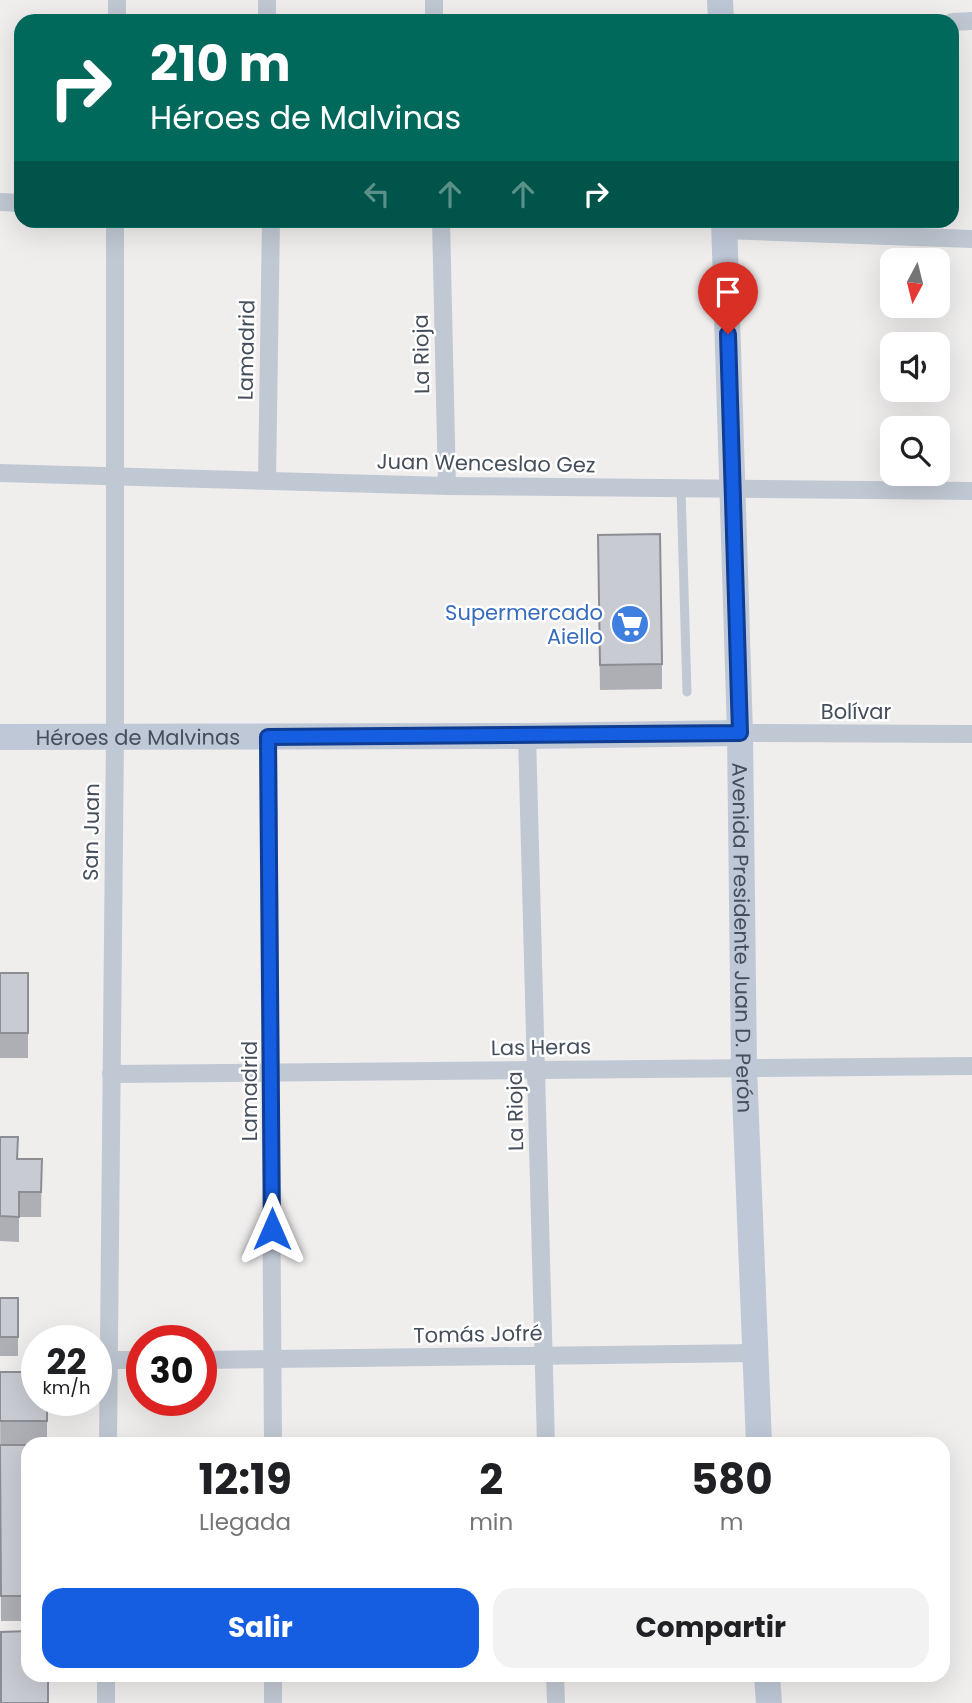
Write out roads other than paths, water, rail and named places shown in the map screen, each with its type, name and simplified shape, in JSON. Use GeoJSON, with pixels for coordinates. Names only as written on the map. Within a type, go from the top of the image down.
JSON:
{"type":"FeatureCollection","features":[{"type":"Feature","properties":{"kind":"main road","name":"Avenida Presidente Juan D. Perón"},"geometry":{"type":"LineString","coordinates":[[724,228],[740,733],[744,1068],[759,1437]]}},
{"type":"Feature","properties":{"kind":"main road","name":"Héroes de Malvinas"},"geometry":{"type":"LineString","coordinates":[[0,737],[740,733]]}},
{"type":"Feature","properties":{"kind":"main road"},"geometry":{"type":"LineString","coordinates":[[768,1682],[769,1703]]}},
{"type":"Feature","properties":{"kind":"street","name":"San Juan"},"geometry":{"type":"LineString","coordinates":[[108,1325],[115,737],[115,228]]}},
{"type":"Feature","properties":{"kind":"street","name":"Lamadrid"},"geometry":{"type":"LineString","coordinates":[[267,480],[271,228]]}},
{"type":"Feature","properties":{"kind":"street","name":"La Rioja"},"geometry":{"type":"LineString","coordinates":[[441,228],[447,486]]}},
{"type":"Feature","properties":{"kind":"street"},"geometry":{"type":"LineString","coordinates":[[777,228],[972,239]]}},
{"type":"Feature","properties":{"kind":"street","name":"Juan Wenceslao Gez"},"geometry":{"type":"LineString","coordinates":[[0,473],[447,486],[972,491]]}},
{"type":"Feature","properties":{"kind":"street","name":"Bolívar"},"geometry":{"type":"LineString","coordinates":[[740,733],[972,734]]}},
{"type":"Feature","properties":{"kind":"street","name":"La Rioja"},"geometry":{"type":"LineString","coordinates":[[527,736],[546,1437]]}},
{"type":"Feature","properties":{"kind":"street","name":"Lamadrid"},"geometry":{"type":"LineString","coordinates":[[268,737],[273,1437]]}},
{"type":"Feature","properties":{"kind":"street","name":"Las Heras"},"geometry":{"type":"LineString","coordinates":[[111,1074],[972,1066]]}},
{"type":"Feature","properties":{"kind":"street","name":"Tomás Jofré"},"geometry":{"type":"LineString","coordinates":[[217,1360],[756,1353]]}},
{"type":"Feature","properties":{"kind":"street","name":"San Juan"},"geometry":{"type":"LineString","coordinates":[[108,1416],[108,1437]]}},
{"type":"Feature","properties":{"kind":"street"},"geometry":{"type":"LineString","coordinates":[[106,1682],[106,1703]]}},
{"type":"Feature","properties":{"kind":"street"},"geometry":{"type":"LineString","coordinates":[[273,1682],[273,1703]]}},
{"type":"Feature","properties":{"kind":"street"},"geometry":{"type":"LineString","coordinates":[[555,1682],[556,1703]]}},
{"type":"Feature","properties":{"kind":"lane"},"geometry":{"type":"LineString","coordinates":[[681,489],[687,692]]}},
{"type":"Feature","properties":{"kind":"place","name":"Supermercado Aiello"},"geometry":{"type":"Point","coordinates":[630,624]}}]}
